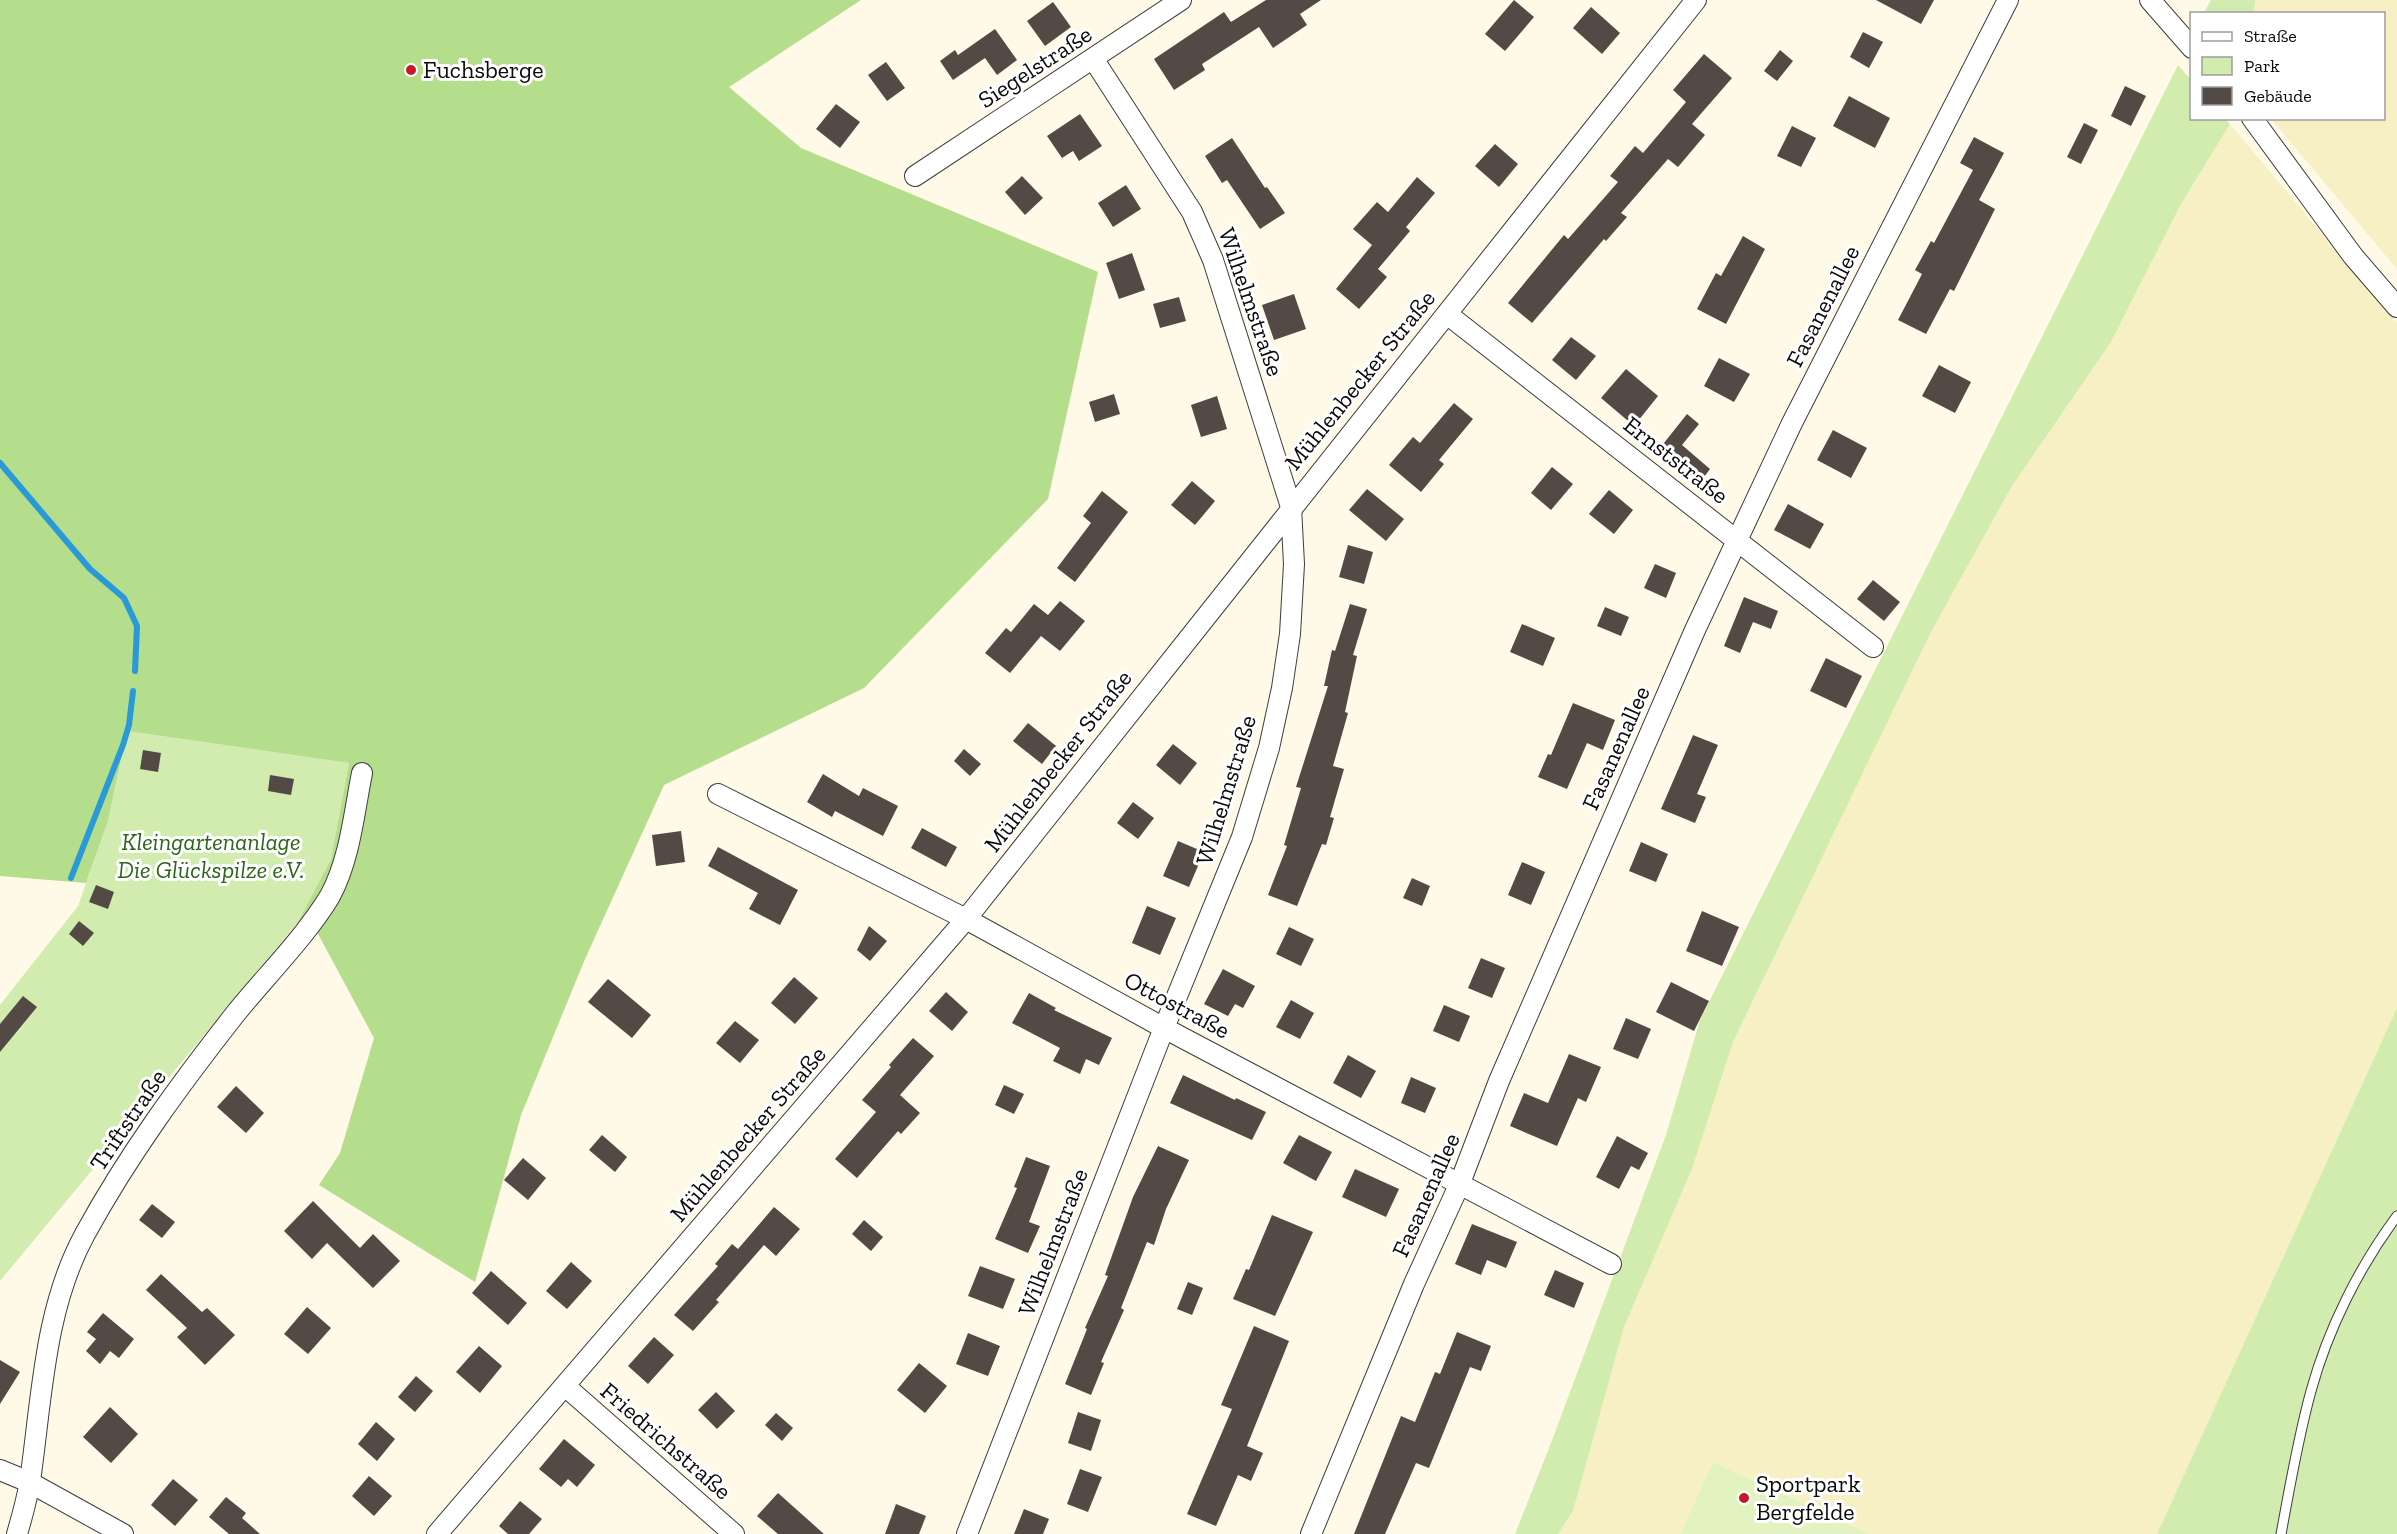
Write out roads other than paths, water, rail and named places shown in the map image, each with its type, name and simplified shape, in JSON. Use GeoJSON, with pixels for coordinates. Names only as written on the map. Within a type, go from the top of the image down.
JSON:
{"type":"FeatureCollection","features":[{"type":"Feature","properties":{"kind":"street","name":"Siegelstraße"},"geometry":{"type":"LineString","coordinates":[[915,176],[1094,60],[1181,0]]}},
{"type":"Feature","properties":{"kind":"street","name":"Mühlenbecker Straße"},"geometry":{"type":"LineString","coordinates":[[437,1534],[966,919],[1696,0]]}},
{"type":"Feature","properties":{"kind":"street","name":"Fasanenallee"},"geometry":{"type":"LineString","coordinates":[[1311,1534],[1414,1284],[1460,1184],[1499,1081],[1695,630],[1803,402],[2008,0]]}},
{"type":"Feature","properties":{"kind":"street"},"geometry":{"type":"LineString","coordinates":[[2150,0],[2190,46]]}},
{"type":"Feature","properties":{"kind":"street","name":"Wilhelmstraße"},"geometry":{"type":"LineString","coordinates":[[966,1534],[1164,1028],[1242,837],[1269,748],[1282,688],[1290,634],[1294,564],[1291,507],[1203,232],[1094,60]]}},
{"type":"Feature","properties":{"kind":"street"},"geometry":{"type":"LineString","coordinates":[[2253,120],[2353,256],[2397,307]]}},
{"type":"Feature","properties":{"kind":"street","name":"Ernststraße"},"geometry":{"type":"LineString","coordinates":[[1447,314],[1873,647]]}},
{"type":"Feature","properties":{"kind":"street","name":"Triftstraße"},"geometry":{"type":"LineString","coordinates":[[18,1534],[29,1482],[35,1425],[55,1313],[72,1260],[133,1153],[155,1121],[236,1013],[318,914],[330,895],[346,853],[362,773]]}},
{"type":"Feature","properties":{"kind":"street","name":"Ottostraße"},"geometry":{"type":"LineString","coordinates":[[717,794],[966,919],[1164,1028],[1611,1264]]}},
{"type":"Feature","properties":{"kind":"street","name":"Friedrichstraße"},"geometry":{"type":"LineString","coordinates":[[565,1386],[734,1534]]}},
{"type":"Feature","properties":{"kind":"street"},"geometry":{"type":"LineString","coordinates":[[0,1470],[29,1482],[123,1534]]}},
{"type":"Feature","properties":{"kind":"lane"},"geometry":{"type":"LineString","coordinates":[[2281,1534],[2302,1426],[2321,1359],[2332,1331],[2370,1256],[2397,1215]]}},
{"type":"Feature","properties":{"kind":"waterway"},"geometry":{"type":"LineString","coordinates":[[0,463],[90,569],[124,598],[137,626],[135,671]]}},
{"type":"Feature","properties":{"kind":"waterway"},"geometry":{"type":"LineString","coordinates":[[71,878],[123,745],[129,725],[133,691]]}},
{"type":"Feature","properties":{"kind":"place","name":"Fuchsberge"},"geometry":{"type":"Point","coordinates":[411,70]}},
{"type":"Feature","properties":{"kind":"place","name":"Sportpark Bergfelde"},"geometry":{"type":"Point","coordinates":[1744,1498]}},
{"type":"Feature","properties":{"kind":"park label","name":"Kleingartenanlage Die Glückspilze e.V."},"geometry":{"type":"Point","coordinates":[211,856]}}]}
